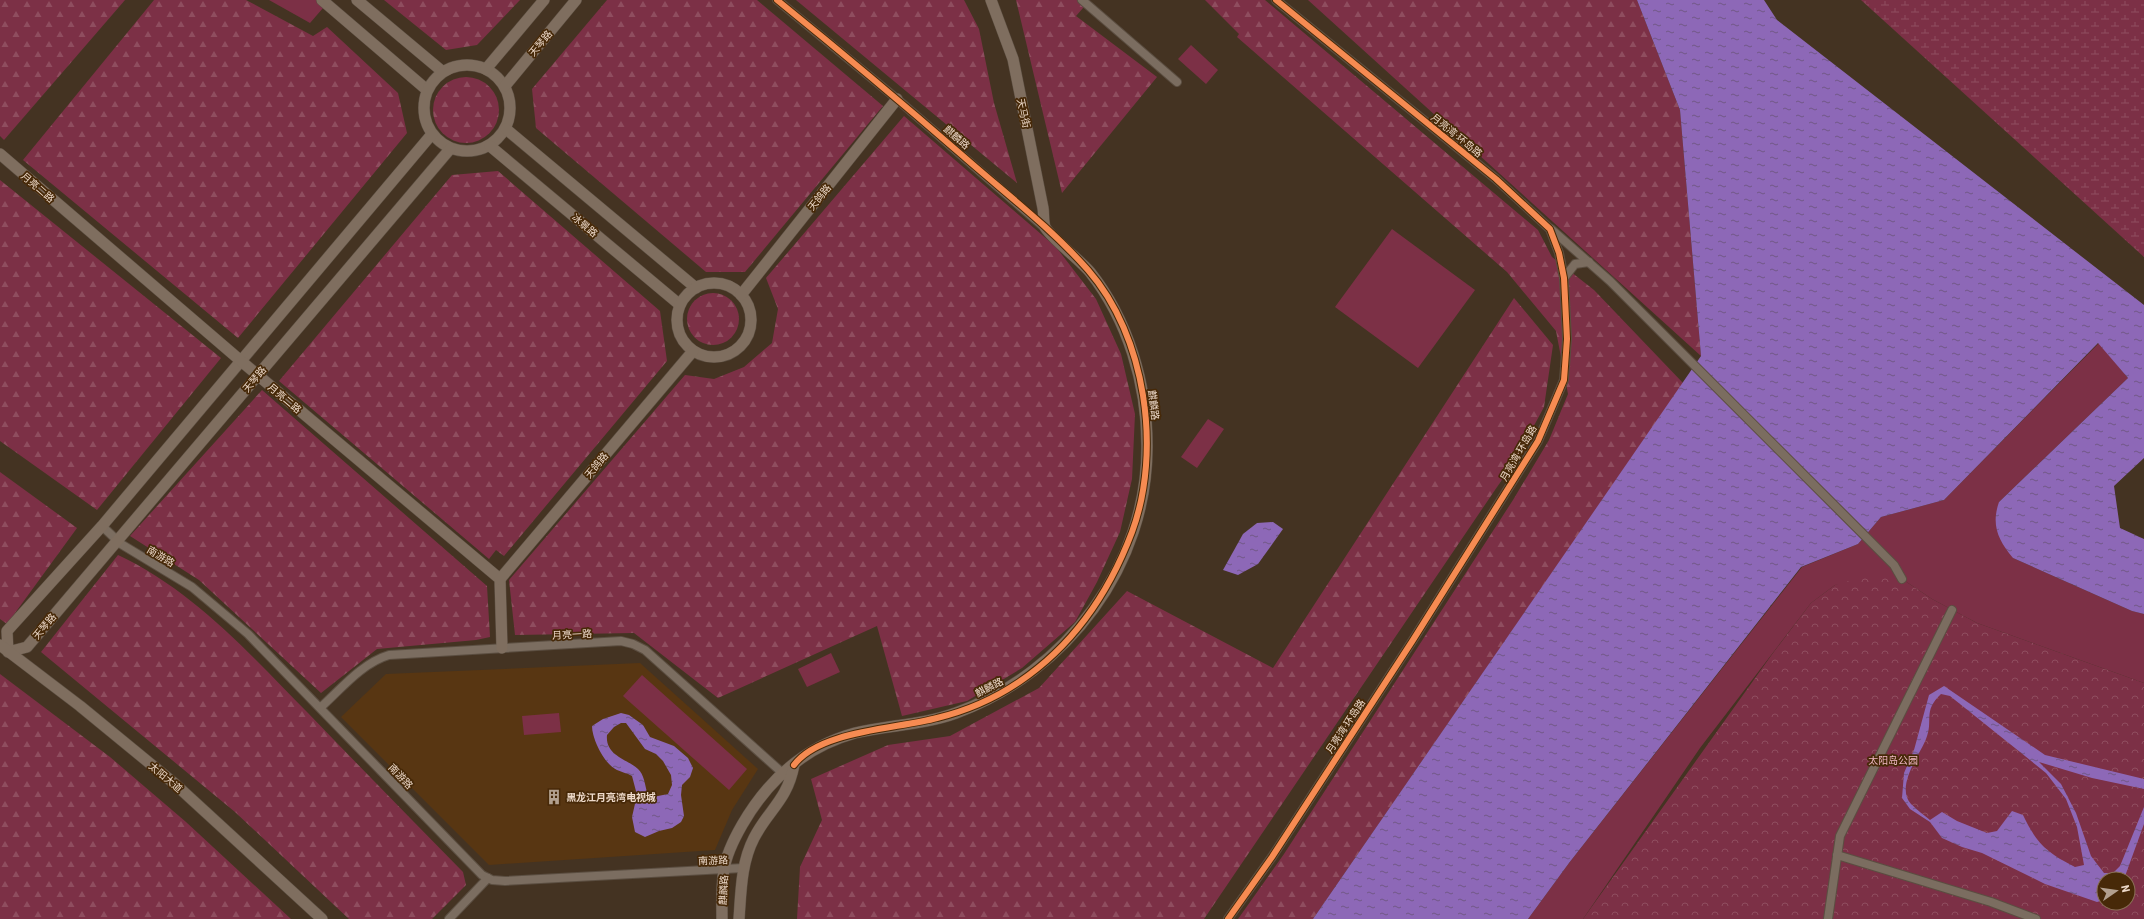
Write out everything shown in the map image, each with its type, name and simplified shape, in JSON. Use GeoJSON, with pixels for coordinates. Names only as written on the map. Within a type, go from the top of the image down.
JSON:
{"type":"FeatureCollection","features":[{"type":"Feature","properties":{"kind":"street"},"geometry":{"type":"LineString","coordinates":[[322,0],[427,90]]}},
{"type":"Feature","properties":{"kind":"street"},"geometry":{"type":"LineString","coordinates":[[357,0],[443,72]]}},
{"type":"Feature","properties":{"kind":"street"},"geometry":{"type":"LineString","coordinates":[[486,69],[544,0]]}},
{"type":"Feature","properties":{"kind":"street","name":"天琴路"},"geometry":{"type":"LineString","coordinates":[[505,86],[576,0]]}},
{"type":"Feature","properties":{"kind":"street","name":"麒麟路"},"geometry":{"type":"LineString","coordinates":[[722,919],[724,870],[731,847],[750,812],[767,788],[782,772],[809,752],[840,738],[868,730],[913,724],[953,714],[998,694],[1017,683],[1058,650],[1079,628],[1106,590],[1120,562],[1140,507],[1147,464],[1146,421],[1138,372],[1126,335],[1110,302],[1089,271],[1045,228],[897,99],[777,0]]}},
{"type":"Feature","properties":{"kind":"street","name":"天马街"},"geometry":{"type":"LineString","coordinates":[[991,0],[1013,59],[1043,208],[1045,228]]}},
{"type":"Feature","properties":{"kind":"street"},"geometry":{"type":"LineString","coordinates":[[1082,0],[1177,82]]}},
{"type":"Feature","properties":{"kind":"street","name":"月亮湾·环岛路"},"geometry":{"type":"LineString","coordinates":[[1228,919],[1272,857],[1413,640],[1538,441],[1564,380],[1567,339],[1564,278],[1559,253],[1550,229],[1496,179],[1276,0]]}},
{"type":"Feature","properties":{"kind":"street"},"geometry":{"type":"LineString","coordinates":[[472,65],[486,69],[497,76],[505,86],[510,100],[511,115],[506,129],[499,139],[490,146],[477,151],[463,152],[450,148],[440,142],[432,134],[425,120],[424,105],[427,90],[434,80],[443,72],[457,66],[472,65]]}},
{"type":"Feature","properties":{"kind":"street","name":"天鸽路"},"geometry":{"type":"LineString","coordinates":[[741,295],[897,99]]}},
{"type":"Feature","properties":{"kind":"street"},"geometry":{"type":"LineString","coordinates":[[506,129],[696,288]]}},
{"type":"Feature","properties":{"kind":"street"},"geometry":{"type":"LineString","coordinates":[[4,649],[7,631],[102,526],[432,134]]}},
{"type":"Feature","properties":{"kind":"street","name":"冰景路"},"geometry":{"type":"LineString","coordinates":[[490,146],[680,305]]}},
{"type":"Feature","properties":{"kind":"street","name":"天琴路"},"geometry":{"type":"LineString","coordinates":[[4,649],[27,647],[450,148]]}},
{"type":"Feature","properties":{"kind":"street","name":"月亮二路"},"geometry":{"type":"LineString","coordinates":[[0,154],[257,375],[500,579]]}},
{"type":"Feature","properties":{"kind":"street"},"geometry":{"type":"LineString","coordinates":[[1550,229],[1610,282],[1894,565],[1902,578]]}},
{"type":"Feature","properties":{"kind":"street"},"geometry":{"type":"LineString","coordinates":[[1564,278],[1575,264],[1589,262]]}},
{"type":"Feature","properties":{"kind":"street"},"geometry":{"type":"LineString","coordinates":[[707,283],[719,283],[731,287],[741,295],[747,305],[750,316],[750,328],[745,339],[738,348],[728,354],[716,357],[704,356],[693,351],[686,344],[679,330],[677,315],[680,305],[686,295],[707,283]]}},
{"type":"Feature","properties":{"kind":"street","name":"天鸽路"},"geometry":{"type":"LineString","coordinates":[[500,579],[693,351]]}},
{"type":"Feature","properties":{"kind":"street","name":"南游路"},"geometry":{"type":"LineString","coordinates":[[102,526],[117,539],[192,587],[248,634],[321,707],[482,875],[488,878],[505,881],[744,868]]}},
{"type":"Feature","properties":{"kind":"street"},"geometry":{"type":"LineString","coordinates":[[500,579],[502,648]]}},
{"type":"Feature","properties":{"kind":"street"},"geometry":{"type":"LineString","coordinates":[[1828,919],[1840,836],[1952,610]]}},
{"type":"Feature","properties":{"kind":"street","name":"月亮一路"},"geometry":{"type":"LineString","coordinates":[[321,707],[368,665],[378,658],[400,654],[621,642],[633,644],[645,650],[791,781]]}},
{"type":"Feature","properties":{"kind":"street","name":"太阳大道"},"geometry":{"type":"LineString","coordinates":[[4,649],[80,706],[175,784],[322,919]]}},
{"type":"Feature","properties":{"kind":"street","name":"麒麟路"},"geometry":{"type":"LineString","coordinates":[[740,919],[744,868],[753,840],[781,800],[791,781],[794,764]]}},
{"type":"Feature","properties":{"kind":"street"},"geometry":{"type":"LineString","coordinates":[[1838,855],[1991,902],[2036,919]]}},
{"type":"Feature","properties":{"kind":"street"},"geometry":{"type":"LineString","coordinates":[[449,919],[488,878]]}},
{"type":"Feature","properties":{"kind":"shaded area"},"geometry":{"type":"Polygon","coordinates":[[[640,663],[758,769],[732,810],[715,850],[489,865],[341,717],[386,674],[640,663]]]}},
{"type":"Feature","properties":{"kind":"green space"},"geometry":{"type":"Polygon","coordinates":[[[0,0],[125,0],[4,140],[0,136],[0,0]]]}},
{"type":"Feature","properties":{"kind":"green space"},"geometry":{"type":"Polygon","coordinates":[[[154,0],[246,0],[313,36],[327,27],[398,93],[407,133],[238,338],[23,160],[154,0]]]}},
{"type":"Feature","properties":{"kind":"green space"},"geometry":{"type":"Polygon","coordinates":[[[269,0],[330,0],[310,23],[269,0]]]}},
{"type":"Feature","properties":{"kind":"green space"},"geometry":{"type":"Polygon","coordinates":[[[384,0],[520,0],[477,45],[446,50],[384,0]]]}},
{"type":"Feature","properties":{"kind":"green space"},"geometry":{"type":"Polygon","coordinates":[[[607,0],[757,0],[883,106],[745,272],[706,272],[536,128],[532,89],[607,0]]]}},
{"type":"Feature","properties":{"kind":"green space"},"geometry":{"type":"Polygon","coordinates":[[[796,0],[964,0],[979,29],[994,103],[1017,183],[796,0]]]}},
{"type":"Feature","properties":{"kind":"green space"},"geometry":{"type":"Polygon","coordinates":[[[1016,0],[1090,0],[1076,16],[1157,77],[1062,193],[1016,0]]]}},
{"type":"Feature","properties":{"kind":"green space"},"geometry":{"type":"Polygon","coordinates":[[[1205,0],[1265,0],[1538,230],[1552,257],[1594,290],[1683,383],[1313,919],[1238,919],[1284,854],[1513,500],[1549,440],[1568,394],[1556,331],[1507,272],[1237,37],[1239,34],[1205,0]]]}},
{"type":"Feature","properties":{"kind":"green space"},"geometry":{"type":"Polygon","coordinates":[[[1308,0],[1637,0],[1680,110],[1701,356],[1308,0]]]}},
{"type":"Feature","properties":{"kind":"green space"},"geometry":{"type":"Polygon","coordinates":[[[1861,0],[2144,0],[2144,257],[1861,0]]]}},
{"type":"Feature","properties":{"kind":"green space"},"geometry":{"type":"Polygon","coordinates":[[[1191,45],[1218,70],[1206,84],[1178,59],[1191,45]]]}},
{"type":"Feature","properties":{"kind":"green space"},"geometry":{"type":"Polygon","coordinates":[[[466,77],[478,80],[489,87],[496,98],[499,110],[496,122],[489,133],[478,140],[466,143],[454,140],[443,133],[436,122],[433,110],[436,98],[443,87],[454,80],[466,77]]]}},
{"type":"Feature","properties":{"kind":"green space"},"geometry":{"type":"Polygon","coordinates":[[[904,116],[1056,247],[1096,299],[1121,354],[1135,414],[1132,479],[1120,532],[1097,582],[1075,622],[1022,668],[967,701],[902,716],[877,626],[718,698],[634,633],[515,635],[509,580],[685,375],[714,379],[744,367],[772,343],[778,309],[766,278],[904,116]]]}},
{"type":"Feature","properties":{"kind":"green space"},"geometry":{"type":"Polygon","coordinates":[[[498,171],[660,311],[667,361],[504,556],[496,550],[489,559],[279,381],[452,175],[498,171]]]}},
{"type":"Feature","properties":{"kind":"green space"},"geometry":{"type":"Polygon","coordinates":[[[0,180],[221,358],[97,510],[0,441],[0,180]]]}},
{"type":"Feature","properties":{"kind":"green space"},"geometry":{"type":"Polygon","coordinates":[[[1392,229],[1475,290],[1418,368],[1335,307],[1392,229]]]}},
{"type":"Feature","properties":{"kind":"green space"},"geometry":{"type":"Polygon","coordinates":[[[708,293],[718,293],[732,300],[739,314],[739,324],[732,338],[718,345],[708,345],[698,341],[691,334],[687,324],[687,314],[691,304],[698,297],[708,293]]]}},
{"type":"Feature","properties":{"kind":"green space"},"geometry":{"type":"Polygon","coordinates":[[[1514,298],[1553,345],[1544,407],[1516,459],[1204,919],[797,919],[800,867],[822,820],[811,779],[888,745],[950,736],[1039,688],[1127,591],[1273,668],[1514,298]]]}},
{"type":"Feature","properties":{"kind":"green space"},"geometry":{"type":"Polygon","coordinates":[[[2099,343],[2128,378],[1999,502],[2013,558],[2132,611],[2144,614],[2144,683],[1977,623],[1932,599],[1902,579],[1835,585],[1811,603],[1700,748],[1583,919],[1528,919],[1569,863],[1802,567],[1858,544],[1881,517],[1944,500],[2099,343]]]}},
{"type":"Feature","properties":{"kind":"green space"},"geometry":{"type":"Polygon","coordinates":[[[262,390],[487,586],[490,637],[476,640],[377,649],[321,693],[199,580],[130,536],[262,390]]]}},
{"type":"Feature","properties":{"kind":"green space"},"geometry":{"type":"Polygon","coordinates":[[[1208,419],[1224,429],[1197,468],[1181,457],[1208,419]]]}},
{"type":"Feature","properties":{"kind":"green space"},"geometry":{"type":"Polygon","coordinates":[[[0,472],[77,528],[7,624],[0,619],[0,472]]]}},
{"type":"Feature","properties":{"kind":"green space"},"geometry":{"type":"Polygon","coordinates":[[[118,555],[145,569],[171,586],[220,625],[265,669],[463,872],[466,885],[432,919],[349,919],[235,812],[41,652],[118,555]]]}},
{"type":"Feature","properties":{"kind":"green space","name":"太阳岛公园"},"geometry":{"type":"Polygon","coordinates":[[[1865,576],[1902,579],[1932,599],[1977,623],[2144,683],[2144,919],[1583,919],[1773,653],[1811,603],[1835,585],[1865,576]]]}},
{"type":"Feature","properties":{"kind":"green space"},"geometry":{"type":"Polygon","coordinates":[[[831,653],[840,672],[807,687],[798,669],[831,653]]]}},
{"type":"Feature","properties":{"kind":"green space"},"geometry":{"type":"Polygon","coordinates":[[[0,674],[110,757],[186,822],[291,919],[0,919],[0,674]]]}},
{"type":"Feature","properties":{"kind":"green space"},"geometry":{"type":"Polygon","coordinates":[[[642,675],[747,769],[729,790],[623,696],[642,675]]]}},
{"type":"Feature","properties":{"kind":"green space"},"geometry":{"type":"Polygon","coordinates":[[[559,713],[561,732],[524,735],[522,716],[559,713]]]}},
{"type":"Feature","properties":{"kind":"water"},"geometry":{"type":"Polygon","coordinates":[[[1637,0],[1764,0],[1777,20],[2144,305],[2144,458],[2114,486],[2120,528],[2144,539],[2144,614],[2132,611],[2013,558],[2003,545],[1997,532],[1996,518],[1999,502],[2128,378],[2098,343],[1944,500],[1881,517],[1858,544],[1801,567],[1569,863],[1528,919],[1313,919],[1701,356],[1680,110],[1637,0]]]}},
{"type":"Feature","properties":{"kind":"water"},"geometry":{"type":"Polygon","coordinates":[[[1273,522],[1283,529],[1258,564],[1238,575],[1223,570],[1243,534],[1257,523],[1273,522]]]}},
{"type":"Feature","properties":{"kind":"water"},"geometry":{"type":"Polygon","coordinates":[[[1944,686],[2045,755],[2144,779],[2144,789],[2092,778],[2039,762],[2061,784],[2076,813],[2091,856],[2102,871],[2096,871],[2096,902],[2045,884],[1982,853],[1962,847],[1942,838],[1930,822],[1910,809],[1902,798],[1904,773],[1914,750],[1929,695],[1944,686]],[[1941,694],[1935,700],[1930,711],[1926,739],[1907,780],[1907,797],[1911,804],[1930,820],[1942,812],[1957,821],[1987,833],[1997,831],[2012,811],[2023,815],[2033,833],[2049,852],[2075,867],[2084,865],[2077,827],[2066,799],[2046,773],[1950,696],[1941,694]]]}},
{"type":"Feature","properties":{"kind":"water"},"geometry":{"type":"Polygon","coordinates":[[[621,713],[629,715],[643,725],[650,737],[674,746],[688,758],[693,768],[690,777],[682,785],[681,795],[684,816],[681,822],[672,828],[659,831],[645,837],[635,832],[632,817],[637,795],[632,776],[612,767],[603,757],[594,738],[592,726],[603,719],[621,713]],[[621,723],[614,727],[607,735],[609,748],[640,771],[647,792],[653,797],[668,794],[672,785],[671,775],[663,761],[656,754],[645,749],[626,723],[621,723]]]}},
{"type":"Feature","properties":{"kind":"water"},"geometry":{"type":"Polygon","coordinates":[[[2144,807],[2144,824],[2127,871],[2115,871],[2120,866],[2144,807]]]}},
{"type":"Feature","properties":{"kind":"cycle path"},"geometry":{"type":"LineString","coordinates":[[777,0],[894,97],[1027,211],[1059,240],[1088,270],[1108,297],[1124,327],[1135,361],[1143,395],[1147,431],[1146,466],[1141,500],[1132,532],[1123,554],[1101,597],[1088,616],[1057,652],[1019,682],[980,704],[959,712],[921,722],[861,732],[840,738],[822,744],[806,753],[794,765]]}},
{"type":"Feature","properties":{"kind":"cycle path"},"geometry":{"type":"LineString","coordinates":[[1228,919],[1272,857],[1413,640],[1538,441],[1564,380],[1567,339],[1564,278],[1559,253],[1550,229],[1496,179],[1276,0]]}},
{"type":"Feature","properties":{"kind":"place","name":"黑龙江月亮湾电视城"},"geometry":{"type":"Point","coordinates":[554,797]}}]}
